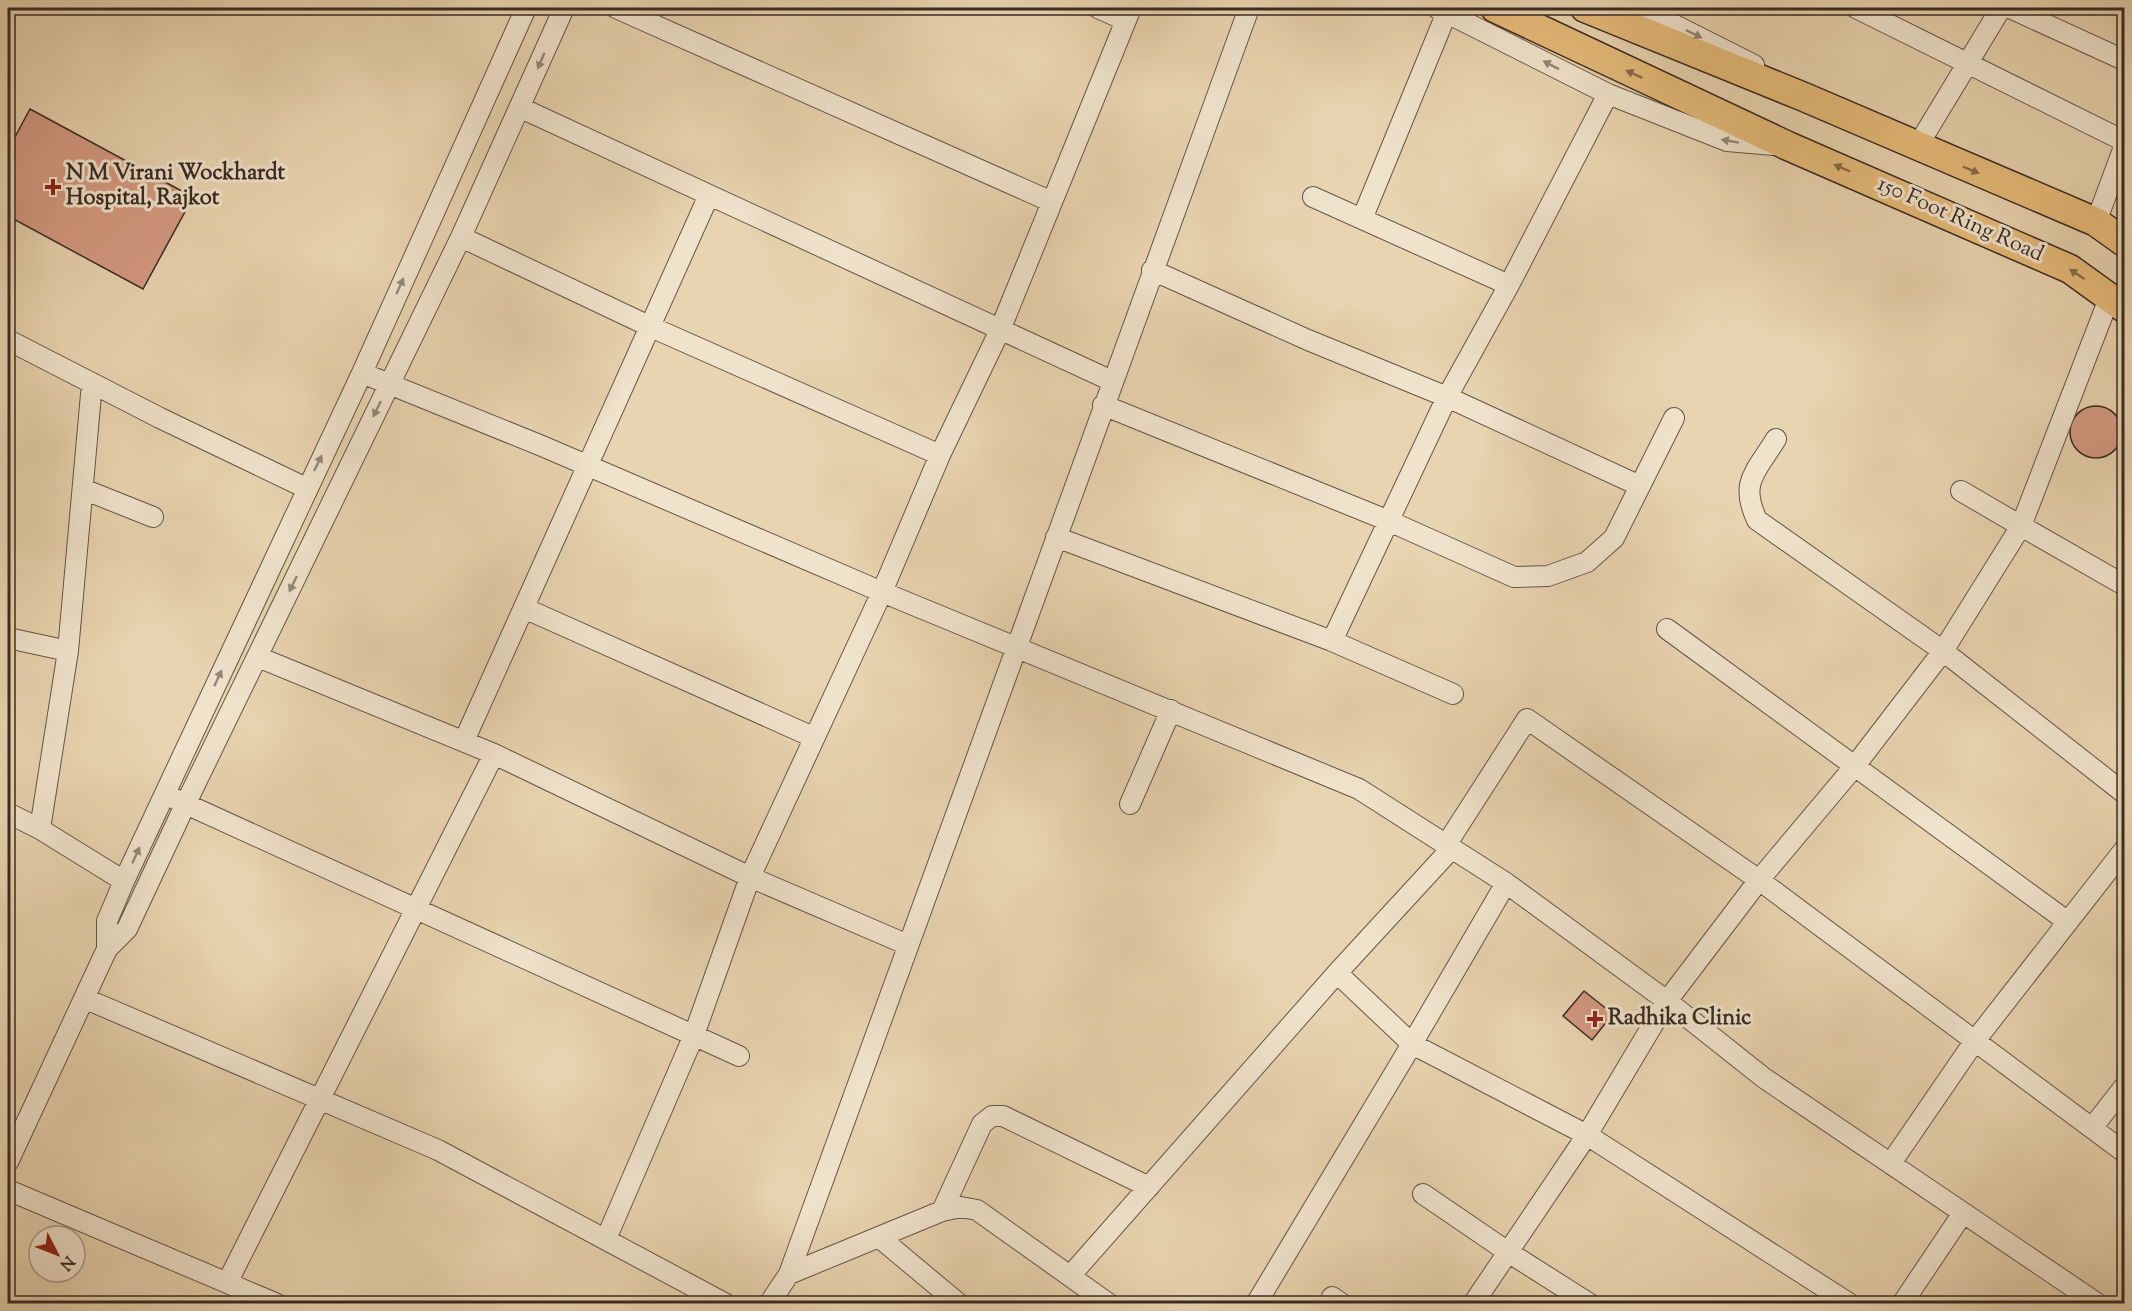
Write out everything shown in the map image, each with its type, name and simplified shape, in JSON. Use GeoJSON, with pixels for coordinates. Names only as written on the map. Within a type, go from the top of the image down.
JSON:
{"type":"FeatureCollection","features":[{"type":"Feature","properties":{"kind":"highway","name":"150 Foot Ring Road"},"geometry":{"type":"LineString","coordinates":[[1495,8],[1788,146],[2070,269],[2117,302]]}},
{"type":"Feature","properties":{"kind":"highway"},"geometry":{"type":"LineString","coordinates":[[1585,8],[1804,97],[2096,222],[2124,242]]}},
{"type":"Feature","properties":{"kind":"street"},"geometry":{"type":"LineString","coordinates":[[107,949],[107,921],[124,882],[306,488],[362,373],[526,8]]}},
{"type":"Feature","properties":{"kind":"street"},"geometry":{"type":"LineString","coordinates":[[8,1162],[86,999],[107,949],[127,929],[461,237],[521,108],[564,8]]}},
{"type":"Feature","properties":{"kind":"street"},"geometry":{"type":"LineString","coordinates":[[616,8],[1052,202]]}},
{"type":"Feature","properties":{"kind":"street"},"geometry":{"type":"LineString","coordinates":[[606,1239],[694,1035],[750,877],[882,592],[940,455],[1000,330],[1128,14],[1098,8]]}},
{"type":"Feature","properties":{"kind":"street"},"geometry":{"type":"LineString","coordinates":[[769,1304],[789,1274],[1249,8]]}},
{"type":"Feature","properties":{"kind":"street"},"geometry":{"type":"LineString","coordinates":[[1642,8],[1742,58],[1804,97]]}},
{"type":"Feature","properties":{"kind":"street"},"geometry":{"type":"LineString","coordinates":[[1856,8],[2124,141]]}},
{"type":"Feature","properties":{"kind":"street"},"geometry":{"type":"LineString","coordinates":[[1917,147],[1966,61],[2001,8]]}},
{"type":"Feature","properties":{"kind":"street"},"geometry":{"type":"LineString","coordinates":[[2010,8],[2124,60]]}},
{"type":"Feature","properties":{"kind":"street"},"geometry":{"type":"LineString","coordinates":[[1362,219],[1442,10],[1608,94],[1727,141],[1788,146]]}},
{"type":"Feature","properties":{"kind":"street"},"geometry":{"type":"LineString","coordinates":[[1332,641],[1447,397],[1509,285],[1608,94]]}},
{"type":"Feature","properties":{"kind":"street"},"geometry":{"type":"LineString","coordinates":[[521,108],[1112,381]]}},
{"type":"Feature","properties":{"kind":"street"},"geometry":{"type":"LineString","coordinates":[[2096,222],[2124,147]]}},
{"type":"Feature","properties":{"kind":"street"},"geometry":{"type":"LineString","coordinates":[[464,741],[709,195]]}},
{"type":"Feature","properties":{"kind":"street"},"geometry":{"type":"LineString","coordinates":[[1313,197],[1509,285]]}},
{"type":"Feature","properties":{"kind":"street"},"geometry":{"type":"LineString","coordinates":[[461,237],[651,327],[940,455]]}},
{"type":"Feature","properties":{"kind":"street"},"geometry":{"type":"LineString","coordinates":[[1152,270],[1308,340],[1447,397],[1640,486]]}},
{"type":"Feature","properties":{"kind":"street"},"geometry":{"type":"LineString","coordinates":[[1473,1304],[1587,1135],[1667,1001],[1760,880],[1854,767],[1943,651],[2021,526],[2117,302]]}},
{"type":"Feature","properties":{"kind":"street"},"geometry":{"type":"LineString","coordinates":[[8,340],[306,488]]}},
{"type":"Feature","properties":{"kind":"street"},"geometry":{"type":"LineString","coordinates":[[362,373],[589,466],[882,592],[1359,789],[1506,883],[1667,1001],[1764,1078],[2098,1304]]}},
{"type":"Feature","properties":{"kind":"street"},"geometry":{"type":"LineString","coordinates":[[40,829],[68,651],[92,383]]}},
{"type":"Feature","properties":{"kind":"street"},"geometry":{"type":"LineString","coordinates":[[1103,405],[1389,522],[1514,577],[1548,576],[1587,562],[1614,538],[1674,418]]}},
{"type":"Feature","properties":{"kind":"street"},"geometry":{"type":"LineString","coordinates":[[1776,439],[1748,485],[1749,504],[1757,520],[1943,651],[2124,793]]}},
{"type":"Feature","properties":{"kind":"street"},"geometry":{"type":"LineString","coordinates":[[83,489],[153,517]]}},
{"type":"Feature","properties":{"kind":"street"},"geometry":{"type":"LineString","coordinates":[[1961,491],[2124,585]]}},
{"type":"Feature","properties":{"kind":"street"},"geometry":{"type":"LineString","coordinates":[[1056,537],[1332,641],[1453,694]]}},
{"type":"Feature","properties":{"kind":"street"},"geometry":{"type":"LineString","coordinates":[[524,608],[813,737]]}},
{"type":"Feature","properties":{"kind":"street"},"geometry":{"type":"LineString","coordinates":[[1667,629],[2068,922]]}},
{"type":"Feature","properties":{"kind":"street"},"geometry":{"type":"LineString","coordinates":[[8,638],[68,651]]}},
{"type":"Feature","properties":{"kind":"street"},"geometry":{"type":"LineString","coordinates":[[258,657],[494,754],[750,877],[908,945]]}},
{"type":"Feature","properties":{"kind":"street"},"geometry":{"type":"LineString","coordinates":[[1130,804],[1171,710]]}},
{"type":"Feature","properties":{"kind":"street"},"geometry":{"type":"LineString","coordinates":[[1070,1276],[1449,847],[1527,719],[1760,880],[2124,1152]]}},
{"type":"Feature","properties":{"kind":"street"},"geometry":{"type":"LineString","coordinates":[[237,1291],[320,1099],[494,754]]}},
{"type":"Feature","properties":{"kind":"street"},"geometry":{"type":"LineString","coordinates":[[164,794],[739,1056]]}},
{"type":"Feature","properties":{"kind":"street"},"geometry":{"type":"LineString","coordinates":[[8,813],[40,829],[124,882]]}},
{"type":"Feature","properties":{"kind":"street"},"geometry":{"type":"LineString","coordinates":[[1891,1163],[1974,1042],[2124,850]]}},
{"type":"Feature","properties":{"kind":"street"},"geometry":{"type":"LineString","coordinates":[[1256,1304],[1506,883]]}},
{"type":"Feature","properties":{"kind":"street"},"geometry":{"type":"LineString","coordinates":[[1337,973],[1412,1044],[1587,1135],[1850,1304]]}},
{"type":"Feature","properties":{"kind":"street"},"geometry":{"type":"LineString","coordinates":[[86,999],[438,1150],[720,1302]]}},
{"type":"Feature","properties":{"kind":"street"},"geometry":{"type":"LineString","coordinates":[[2092,1128],[2124,1087]]}},
{"type":"Feature","properties":{"kind":"street"},"geometry":{"type":"LineString","coordinates":[[942,1212],[982,1124],[992,1116],[1003,1116],[1149,1187]]}},
{"type":"Feature","properties":{"kind":"street"},"geometry":{"type":"LineString","coordinates":[[8,1190],[237,1291],[277,1304]]}},
{"type":"Feature","properties":{"kind":"street"},"geometry":{"type":"LineString","coordinates":[[1423,1194],[1590,1304]]}},
{"type":"Feature","properties":{"kind":"street"},"geometry":{"type":"LineString","coordinates":[[789,1274],[942,1212],[960,1207],[977,1210],[1070,1276],[1086,1297],[1108,1304]]}},
{"type":"Feature","properties":{"kind":"street"},"geometry":{"type":"LineString","coordinates":[[1902,1304],[1963,1213]]}},
{"type":"Feature","properties":{"kind":"street"},"geometry":{"type":"LineString","coordinates":[[880,1238],[959,1304]]}},
{"type":"Feature","properties":{"kind":"building"},"geometry":{"type":"Polygon","coordinates":[[[30,109],[193,197],[143,289],[8,216],[8,150],[30,109]]]}},
{"type":"Feature","properties":{"kind":"building"},"geometry":{"type":"Polygon","coordinates":[[[2096,406],[2110,410],[2118,418],[2122,432],[2118,446],[2110,454],[2096,458],[2082,454],[2074,446],[2070,432],[2074,418],[2082,410],[2096,406]]]}},
{"type":"Feature","properties":{"kind":"building"},"geometry":{"type":"Polygon","coordinates":[[[1584,991],[1613,1014],[1592,1040],[1563,1016],[1584,991]]]}},
{"type":"Feature","properties":{"kind":"place","name":"N M Virani Wockhardt Hospital, Rajkot"},"geometry":{"type":"Point","coordinates":[53,187]}},
{"type":"Feature","properties":{"kind":"place","name":"Radhika Clinic"},"geometry":{"type":"Point","coordinates":[1595,1019]}}]}
